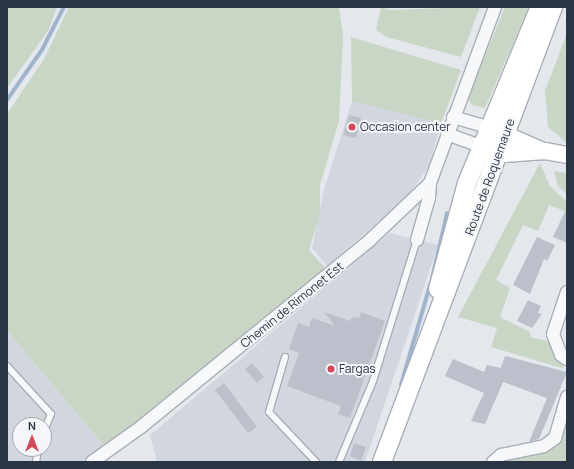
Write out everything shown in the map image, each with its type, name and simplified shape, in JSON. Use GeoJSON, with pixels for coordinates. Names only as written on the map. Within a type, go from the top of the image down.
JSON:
{"type":"FeatureCollection","features":[{"type":"Feature","properties":{"kind":"main road","name":"Route de Roquemaure"},"geometry":{"type":"LineString","coordinates":[[424,346],[449,243],[480,146],[540,7]]}},
{"type":"Feature","properties":{"kind":"main road","name":"Route de Roquemaure"},"geometry":{"type":"LineString","coordinates":[[382,462],[424,346],[554,7]]}},
{"type":"Feature","properties":{"kind":"street","name":"Chemin de Rimonet Est"},"geometry":{"type":"LineString","coordinates":[[92,462],[147,422],[364,246],[430,184],[452,117],[495,7]]}},
{"type":"Feature","properties":{"kind":"street"},"geometry":{"type":"LineString","coordinates":[[452,117],[506,133],[545,151]]}},
{"type":"Feature","properties":{"kind":"street"},"geometry":{"type":"LineString","coordinates":[[447,134],[499,152],[545,151],[567,155]]}},
{"type":"Feature","properties":{"kind":"street"},"geometry":{"type":"LineString","coordinates":[[417,240],[429,198],[430,184]]}},
{"type":"Feature","properties":{"kind":"street"},"geometry":{"type":"LineString","coordinates":[[567,292],[553,334],[561,355],[567,359]]}},
{"type":"Feature","properties":{"kind":"street"},"geometry":{"type":"LineString","coordinates":[[493,462],[501,455],[544,446],[555,438],[567,397]]}},
{"type":"Feature","properties":{"kind":"lane"},"geometry":{"type":"LineString","coordinates":[[339,462],[373,381],[417,240]]}},
{"type":"Feature","properties":{"kind":"lane"},"geometry":{"type":"LineString","coordinates":[[285,357],[269,412],[316,462]]}},
{"type":"Feature","properties":{"kind":"lane"},"geometry":{"type":"LineString","coordinates":[[7,366],[51,414],[50,417]]}},
{"type":"Feature","properties":{"kind":"shaded area"},"geometry":{"type":"Polygon","coordinates":[[[352,101],[441,123],[429,166],[408,196],[327,266],[312,248],[324,190],[352,101]]]}},
{"type":"Feature","properties":{"kind":"shaded area"},"geometry":{"type":"Polygon","coordinates":[[[390,233],[438,245],[365,462],[157,462],[150,435],[390,233]]]}},
{"type":"Feature","properties":{"kind":"shaded area"},"geometry":{"type":"Polygon","coordinates":[[[7,330],[105,447],[85,462],[7,462],[7,330]]]}},
{"type":"Feature","properties":{"kind":"green space"},"geometry":{"type":"Polygon","coordinates":[[[7,7],[57,7],[48,31],[7,88],[7,7]]]}},
{"type":"Feature","properties":{"kind":"green space"},"geometry":{"type":"Polygon","coordinates":[[[69,7],[339,7],[343,36],[339,121],[320,185],[320,213],[309,250],[327,270],[105,447],[7,330],[7,114],[44,59],[69,7]]]}},
{"type":"Feature","properties":{"kind":"green space"},"geometry":{"type":"Polygon","coordinates":[[[381,7],[390,10],[480,7],[461,57],[387,37],[376,30],[381,7]]]}},
{"type":"Feature","properties":{"kind":"green space"},"geometry":{"type":"Polygon","coordinates":[[[505,7],[529,7],[485,108],[472,105],[468,98],[505,7]]]}},
{"type":"Feature","properties":{"kind":"green space"},"geometry":{"type":"Polygon","coordinates":[[[567,33],[567,143],[548,127],[545,91],[567,33]]]}},
{"type":"Feature","properties":{"kind":"green space"},"geometry":{"type":"Polygon","coordinates":[[[351,37],[461,70],[441,123],[352,101],[351,37]]]}},
{"type":"Feature","properties":{"kind":"green space"},"geometry":{"type":"Polygon","coordinates":[[[540,163],[550,186],[567,202],[567,212],[549,205],[538,231],[523,225],[496,280],[510,288],[500,317],[530,332],[530,337],[547,341],[565,369],[491,347],[497,328],[458,317],[540,163]]]}},
{"type":"Feature","properties":{"kind":"green space"},"geometry":{"type":"Polygon","coordinates":[[[554,171],[567,173],[567,194],[558,186],[554,171]]]}},
{"type":"Feature","properties":{"kind":"green space"},"geometry":{"type":"Polygon","coordinates":[[[567,423],[567,462],[502,462],[545,453],[558,444],[567,423]]]}},
{"type":"Feature","properties":{"kind":"building","name":"Occasion center"},"geometry":{"type":"Polygon","coordinates":[[[349,115],[361,118],[356,138],[343,135],[349,115]]]}},
{"type":"Feature","properties":{"kind":"building"},"geometry":{"type":"Polygon","coordinates":[[[567,207],[567,243],[553,237],[567,207]]]}},
{"type":"Feature","properties":{"kind":"building"},"geometry":{"type":"Polygon","coordinates":[[[537,237],[555,245],[547,261],[544,259],[530,294],[513,285],[537,237]]]}},
{"type":"Feature","properties":{"kind":"building"},"geometry":{"type":"Polygon","coordinates":[[[528,300],[541,306],[538,313],[542,314],[532,328],[517,321],[528,300]]]}},
{"type":"Feature","properties":{"kind":"building","name":"Fargas"},"geometry":{"type":"Polygon","coordinates":[[[324,312],[350,321],[353,317],[359,318],[361,312],[385,321],[350,418],[338,414],[341,406],[287,386],[299,353],[289,349],[298,323],[309,327],[312,318],[335,326],[324,312]]]}},
{"type":"Feature","properties":{"kind":"building"},"geometry":{"type":"Polygon","coordinates":[[[505,356],[567,372],[539,439],[529,442],[547,398],[503,382],[485,424],[471,421],[484,393],[445,376],[453,359],[484,372],[487,365],[501,368],[505,356]]]}},
{"type":"Feature","properties":{"kind":"building"},"geometry":{"type":"Polygon","coordinates":[[[252,363],[264,377],[257,383],[245,369],[252,363]]]}},
{"type":"Feature","properties":{"kind":"building"},"geometry":{"type":"Polygon","coordinates":[[[224,383],[257,427],[248,433],[215,390],[224,383]]]}},
{"type":"Feature","properties":{"kind":"building"},"geometry":{"type":"Polygon","coordinates":[[[354,443],[366,447],[361,461],[350,456],[354,443]]]}},
{"type":"Feature","properties":{"kind":"waterway"},"geometry":{"type":"LineString","coordinates":[[7,100],[42,50],[64,7]]}},
{"type":"Feature","properties":{"kind":"waterway"},"geometry":{"type":"LineString","coordinates":[[432,279],[447,214]]}},
{"type":"Feature","properties":{"kind":"waterway"},"geometry":{"type":"LineString","coordinates":[[401,385],[430,285]]}},
{"type":"Feature","properties":{"kind":"place","name":"Occasion center"},"geometry":{"type":"Point","coordinates":[352,127]}},
{"type":"Feature","properties":{"kind":"place","name":"Fargas"},"geometry":{"type":"Point","coordinates":[331,369]}}]}
